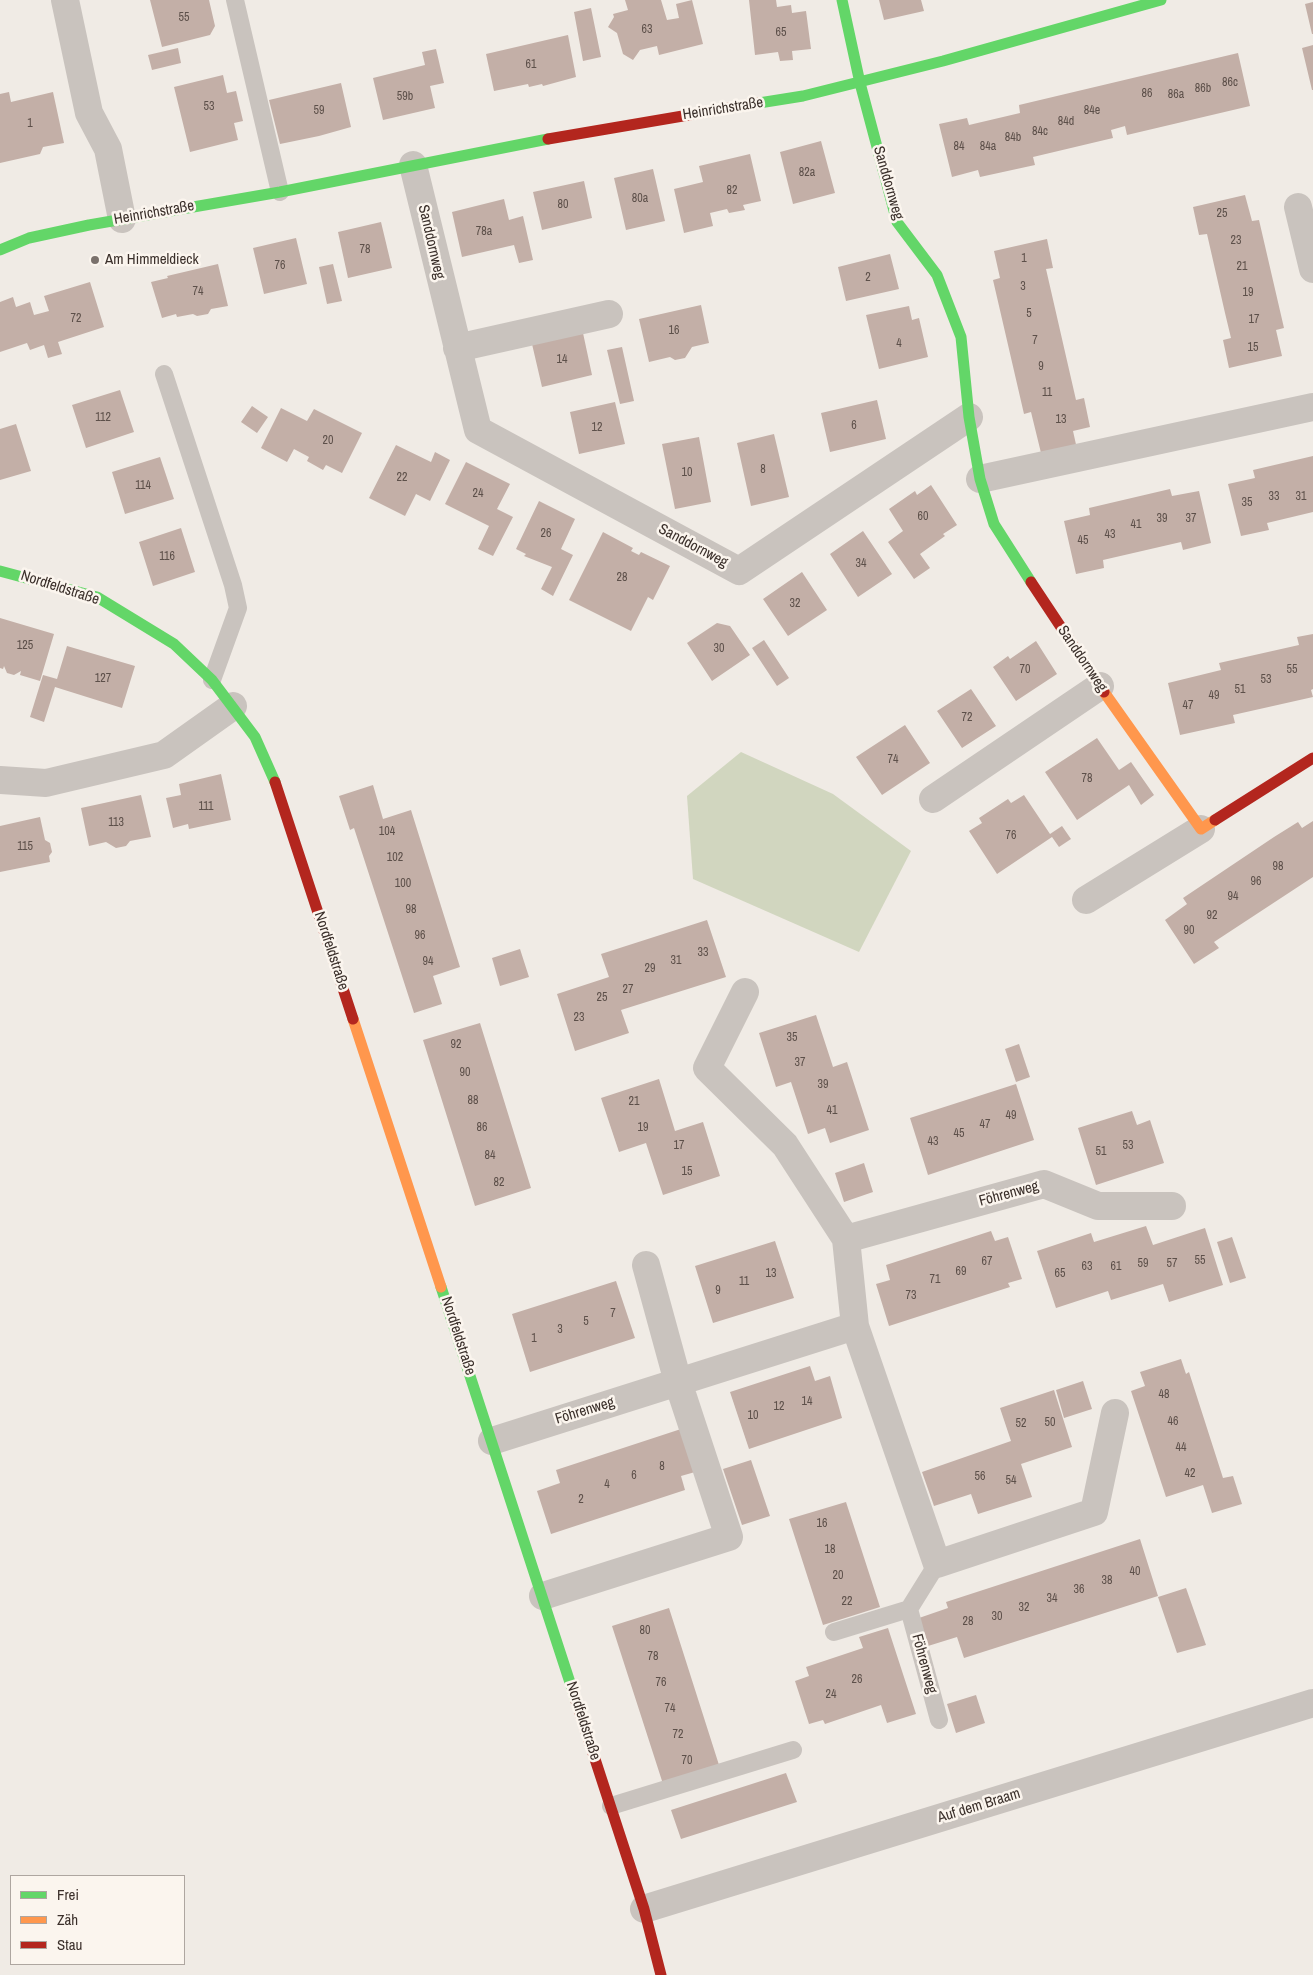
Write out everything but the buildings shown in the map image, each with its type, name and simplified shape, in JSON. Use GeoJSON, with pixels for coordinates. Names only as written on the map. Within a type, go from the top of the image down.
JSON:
{"type":"FeatureCollection","features":[{"type":"Feature","properties":{"kind":"street"},"geometry":{"type":"LineString","coordinates":[[65,0],[89,113],[108,149],[122,219]]}},
{"type":"Feature","properties":{"kind":"street","name":"Sanddornweg"},"geometry":{"type":"LineString","coordinates":[[842,0],[860,83],[897,222],[937,275],[961,337],[969,417],[980,479],[994,524],[1100,686],[1202,829]]}},
{"type":"Feature","properties":{"kind":"street","name":"Heinrichstraße"},"geometry":{"type":"LineString","coordinates":[[0,250],[29,238],[122,219],[280,192],[610,127],[803,96],[860,83],[1161,0]]}},
{"type":"Feature","properties":{"kind":"street","name":"Sanddornweg"},"geometry":{"type":"LineString","coordinates":[[413,165],[456,348],[478,430],[739,571],[969,417]]}},
{"type":"Feature","properties":{"kind":"street"},"geometry":{"type":"LineString","coordinates":[[1298,207],[1313,269]]}},
{"type":"Feature","properties":{"kind":"street","name":"Heinrichstraße"},"geometry":{"type":"LineString","coordinates":[[0,235],[29,238]]}},
{"type":"Feature","properties":{"kind":"street"},"geometry":{"type":"LineString","coordinates":[[456,348],[609,314]]}},
{"type":"Feature","properties":{"kind":"street"},"geometry":{"type":"LineString","coordinates":[[980,479],[1313,407]]}},
{"type":"Feature","properties":{"kind":"street","name":"Nordfeldstraße"},"geometry":{"type":"LineString","coordinates":[[0,571],[97,597],[174,644],[212,680],[255,736],[272,773],[543,1596],[644,1909],[661,1975]]}},
{"type":"Feature","properties":{"kind":"street"},"geometry":{"type":"LineString","coordinates":[[933,799],[1100,686]]}},
{"type":"Feature","properties":{"kind":"street"},"geometry":{"type":"LineString","coordinates":[[0,780],[46,783],[164,755],[233,706]]}},
{"type":"Feature","properties":{"kind":"street"},"geometry":{"type":"LineString","coordinates":[[1086,900],[1313,758]]}},
{"type":"Feature","properties":{"kind":"street"},"geometry":{"type":"LineString","coordinates":[[744,992],[707,1068],[785,1144],[846,1239],[855,1326],[937,1564],[1094,1512],[1115,1413]]}},
{"type":"Feature","properties":{"kind":"street","name":"Föhrenweg"},"geometry":{"type":"LineString","coordinates":[[846,1239],[1044,1184],[1098,1206],[1172,1206]]}},
{"type":"Feature","properties":{"kind":"street"},"geometry":{"type":"LineString","coordinates":[[543,1596],[729,1537],[678,1382],[646,1265]]}},
{"type":"Feature","properties":{"kind":"street","name":"Föhrenweg"},"geometry":{"type":"LineString","coordinates":[[492,1441],[855,1326]]}},
{"type":"Feature","properties":{"kind":"street","name":"Auf dem Braam"},"geometry":{"type":"LineString","coordinates":[[644,1909],[1313,1703]]}},
{"type":"Feature","properties":{"kind":"lane"},"geometry":{"type":"LineString","coordinates":[[235,0],[280,192]]}},
{"type":"Feature","properties":{"kind":"lane"},"geometry":{"type":"LineString","coordinates":[[164,374],[233,585],[238,608],[212,680]]}},
{"type":"Feature","properties":{"kind":"lane"},"geometry":{"type":"LineString","coordinates":[[834,1632],[909,1609],[937,1564]]}},
{"type":"Feature","properties":{"kind":"lane","name":"Föhrenweg"},"geometry":{"type":"LineString","coordinates":[[909,1609],[940,1720]]}},
{"type":"Feature","properties":{"kind":"lane"},"geometry":{"type":"LineString","coordinates":[[611,1806],[793,1750]]}},
{"type":"Feature","properties":{"kind":"green space"},"geometry":{"type":"Polygon","coordinates":[[[741,752],[833,794],[911,851],[859,952],[693,879],[687,796],[741,752]]]}},
{"type":"Feature","properties":{"kind":"traffic: fast"},"geometry":{"type":"LineString","coordinates":[[842,0],[860,83],[897,222],[937,275],[961,337],[969,417],[980,479],[994,524],[1031,582]]}},
{"type":"Feature","properties":{"kind":"traffic: fast"},"geometry":{"type":"LineString","coordinates":[[759,103],[803,96],[943,61],[1161,0]]}},
{"type":"Feature","properties":{"kind":"traffic: fast"},"geometry":{"type":"LineString","coordinates":[[0,250],[29,238],[89,225],[280,192],[548,139]]}},
{"type":"Feature","properties":{"kind":"traffic: fast"},"geometry":{"type":"LineString","coordinates":[[0,571],[97,597],[174,644],[212,680],[255,737],[275,782]]}},
{"type":"Feature","properties":{"kind":"traffic: fast"},"geometry":{"type":"LineString","coordinates":[[441,1287],[576,1701]]}},
{"type":"Feature","properties":{"kind":"traffic: slow"},"geometry":{"type":"LineString","coordinates":[[1104,692],[1201,829],[1215,820]]}},
{"type":"Feature","properties":{"kind":"traffic: slow"},"geometry":{"type":"LineString","coordinates":[[353,1019],[441,1287]]}},
{"type":"Feature","properties":{"kind":"traffic: jam"},"geometry":{"type":"LineString","coordinates":[[548,139],[759,103]]}},
{"type":"Feature","properties":{"kind":"traffic: jam"},"geometry":{"type":"LineString","coordinates":[[1031,582],[1104,692]]}},
{"type":"Feature","properties":{"kind":"traffic: jam"},"geometry":{"type":"LineString","coordinates":[[1215,820],[1313,758]]}},
{"type":"Feature","properties":{"kind":"traffic: jam"},"geometry":{"type":"LineString","coordinates":[[275,782],[353,1019]]}},
{"type":"Feature","properties":{"kind":"traffic: jam"},"geometry":{"type":"LineString","coordinates":[[576,1701],[644,1909],[661,1975]]}},
{"type":"Feature","properties":{"kind":"place","name":"Am Himmeldieck"},"geometry":{"type":"Point","coordinates":[95,260]}}]}
